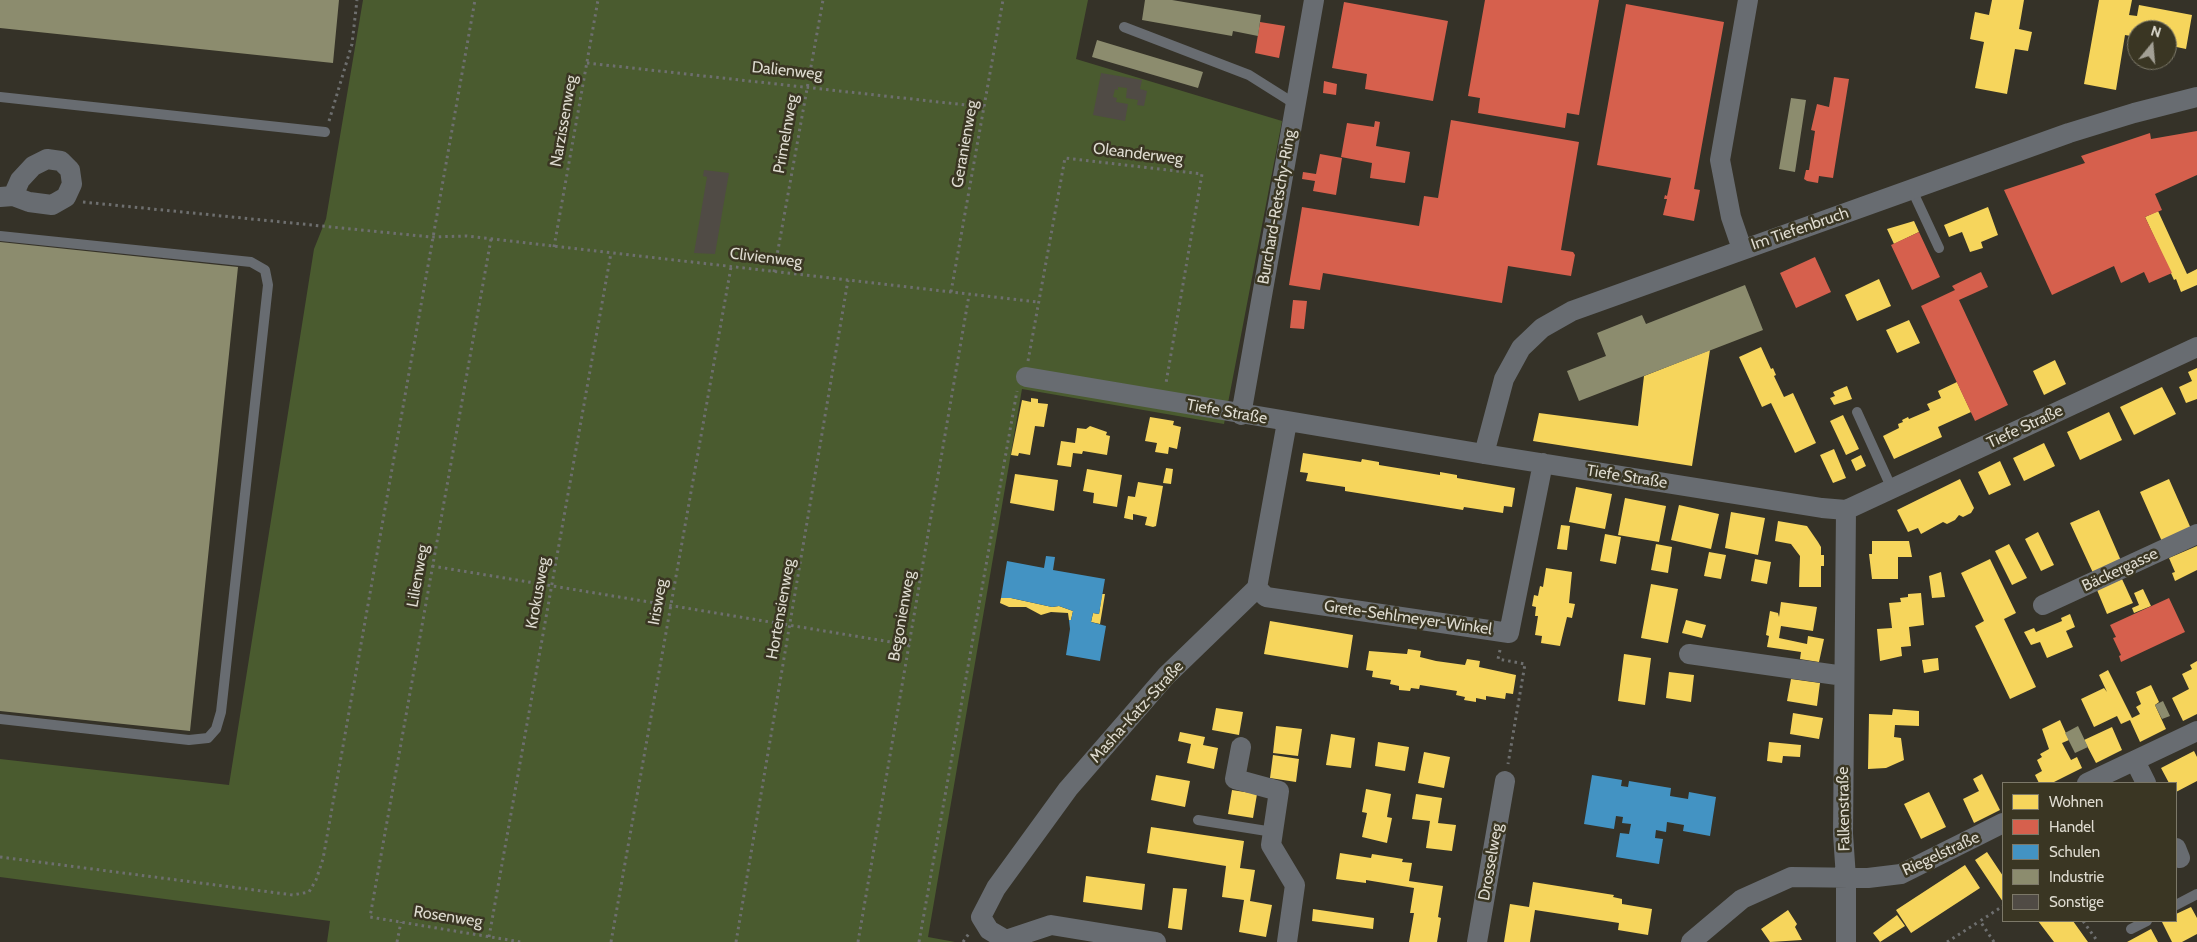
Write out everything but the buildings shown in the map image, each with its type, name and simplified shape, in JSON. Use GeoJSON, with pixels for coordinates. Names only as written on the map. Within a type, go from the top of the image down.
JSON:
{"type":"FeatureCollection","features":[{"type":"Feature","properties":{"kind":"street","name":"Burchard-Retschy-Ring"},"geometry":{"type":"LineString","coordinates":[[1241,415],[1314,0]]}},
{"type":"Feature","properties":{"kind":"street"},"geometry":{"type":"LineString","coordinates":[[1742,249],[1731,218],[1720,160],[1748,0]]}},
{"type":"Feature","properties":{"kind":"street","name":"Im Tiefenbruch"},"geometry":{"type":"LineString","coordinates":[[1484,454],[1504,380],[1521,348],[1542,328],[1572,311],[2069,134],[2134,113],[2197,97]]}},
{"type":"Feature","properties":{"kind":"street"},"geometry":{"type":"LineString","coordinates":[[48,159],[61,161],[70,170],[72,184],[66,197],[52,205],[6,196],[33,166],[48,159]]}},
{"type":"Feature","properties":{"kind":"street","name":"Tiefe Straße"},"geometry":{"type":"LineString","coordinates":[[1026,377],[1241,415],[1822,508],[1846,510],[2197,347]]}},
{"type":"Feature","properties":{"kind":"street"},"geometry":{"type":"LineString","coordinates":[[1257,588],[1287,422]]}},
{"type":"Feature","properties":{"kind":"street","name":"Grete-Sehlmeyer-Winkel"},"geometry":{"type":"LineString","coordinates":[[1257,588],[1266,597],[1509,633],[1543,463]]}},
{"type":"Feature","properties":{"kind":"street","name":"Falkenstraße"},"geometry":{"type":"LineString","coordinates":[[1846,510],[1843,834],[1846,878],[1846,942]]}},
{"type":"Feature","properties":{"kind":"street","name":"Bäckergasse"},"geometry":{"type":"LineString","coordinates":[[2043,606],[2197,534]]}},
{"type":"Feature","properties":{"kind":"street","name":"Masha-Katz-Straße"},"geometry":{"type":"LineString","coordinates":[[1101,938],[1051,925],[1006,940],[989,930],[981,917],[996,888],[1068,789],[1166,676],[1257,588]]}},
{"type":"Feature","properties":{"kind":"street"},"geometry":{"type":"LineString","coordinates":[[1689,654],[1844,676]]}},
{"type":"Feature","properties":{"kind":"street"},"geometry":{"type":"LineString","coordinates":[[2089,782],[2197,731]]}},
{"type":"Feature","properties":{"kind":"street"},"geometry":{"type":"LineString","coordinates":[[1241,747],[1235,779],[1279,791],[1271,845],[1295,885],[1287,942]]}},
{"type":"Feature","properties":{"kind":"street"},"geometry":{"type":"LineString","coordinates":[[2135,761],[2146,782]]}},
{"type":"Feature","properties":{"kind":"street","name":"Drosselweg"},"geometry":{"type":"LineString","coordinates":[[1477,942],[1505,781]]}},
{"type":"Feature","properties":{"kind":"street","name":"Riegelstraße"},"geometry":{"type":"LineString","coordinates":[[1691,942],[1742,899],[1791,877],[1846,878],[1901,874],[2002,824]]}},
{"type":"Feature","properties":{"kind":"street"},"geometry":{"type":"LineString","coordinates":[[1101,938],[1156,942]]}},
{"type":"Feature","properties":{"kind":"lane"},"geometry":{"type":"LineString","coordinates":[[1124,27],[1249,75],[1295,104]]}},
{"type":"Feature","properties":{"kind":"lane"},"geometry":{"type":"LineString","coordinates":[[0,97],[325,132]]}},
{"type":"Feature","properties":{"kind":"lane"},"geometry":{"type":"LineString","coordinates":[[1912,190],[1939,248]]}},
{"type":"Feature","properties":{"kind":"lane"},"geometry":{"type":"LineString","coordinates":[[0,236],[251,262],[265,270],[268,285],[221,712],[216,729],[208,738],[189,740],[0,719]]}},
{"type":"Feature","properties":{"kind":"lane"},"geometry":{"type":"LineString","coordinates":[[1857,412],[1892,489]]}},
{"type":"Feature","properties":{"kind":"lane"},"geometry":{"type":"LineString","coordinates":[[1198,820],[1273,832]]}},
{"type":"Feature","properties":{"kind":"lane"},"geometry":{"type":"LineString","coordinates":[[2177,904],[2197,894]]}},
{"type":"Feature","properties":{"kind":"lane"},"geometry":{"type":"LineString","coordinates":[[2131,929],[2145,922]]}},
{"type":"Feature","properties":{"kind":"path"},"geometry":{"type":"LineString","coordinates":[[325,132],[352,44],[357,0]]}},
{"type":"Feature","properties":{"kind":"path"},"geometry":{"type":"LineString","coordinates":[[0,857],[293,895],[309,892],[323,859],[431,237],[438,215],[475,0]]}},
{"type":"Feature","properties":{"kind":"path","name":"Narzissenweg"},"geometry":{"type":"LineString","coordinates":[[554,247],[598,0]]}},
{"type":"Feature","properties":{"kind":"path","name":"Primelnweg"},"geometry":{"type":"LineString","coordinates":[[774,272],[823,0]]}},
{"type":"Feature","properties":{"kind":"path","name":"Geranienweg"},"geometry":{"type":"LineString","coordinates":[[951,292],[1003,0]]}},
{"type":"Feature","properties":{"kind":"path","name":"Dalienweg"},"geometry":{"type":"LineString","coordinates":[[588,63],[984,107]]}},
{"type":"Feature","properties":{"kind":"path","name":"Oleanderweg"},"geometry":{"type":"LineString","coordinates":[[919,942],[1018,386],[1026,377],[1065,158],[1202,174],[1163,401]]}},
{"type":"Feature","properties":{"kind":"path","name":"Clivienweg"},"geometry":{"type":"LineString","coordinates":[[66,197],[91,203],[431,237],[467,236],[1038,302]]}},
{"type":"Feature","properties":{"kind":"path","name":"Lilienweg"},"geometry":{"type":"LineString","coordinates":[[370,917],[492,239]]}},
{"type":"Feature","properties":{"kind":"path","name":"Krokusweg"},"geometry":{"type":"LineString","coordinates":[[489,937],[610,253]]}},
{"type":"Feature","properties":{"kind":"path","name":"Irisweg"},"geometry":{"type":"LineString","coordinates":[[611,942],[731,267]]}},
{"type":"Feature","properties":{"kind":"path","name":"Hortensienweg"},"geometry":{"type":"LineString","coordinates":[[736,942],[791,626],[848,280]]}},
{"type":"Feature","properties":{"kind":"path","name":"Begonienweg"},"geometry":{"type":"LineString","coordinates":[[858,942],[969,294]]}},
{"type":"Feature","properties":{"kind":"path"},"geometry":{"type":"LineString","coordinates":[[432,566],[552,584],[791,626],[910,644]]}},
{"type":"Feature","properties":{"kind":"path"},"geometry":{"type":"LineString","coordinates":[[1503,632],[1498,659],[1525,664],[1505,781]]}},
{"type":"Feature","properties":{"kind":"path"},"geometry":{"type":"LineString","coordinates":[[1947,942],[2002,907]]}},
{"type":"Feature","properties":{"kind":"path","name":"Rosenweg"},"geometry":{"type":"LineString","coordinates":[[370,917],[521,942]]}},
{"type":"Feature","properties":{"kind":"path"},"geometry":{"type":"LineString","coordinates":[[1980,921],[1994,942]]}},
{"type":"Feature","properties":{"kind":"path"},"geometry":{"type":"LineString","coordinates":[[397,942],[401,922]]}},
{"type":"Feature","properties":{"kind":"path"},"geometry":{"type":"LineString","coordinates":[[2084,922],[2098,942]]}},
{"type":"Feature","properties":{"kind":"green space"},"geometry":{"type":"Polygon","coordinates":[[[363,0],[1088,0],[1076,59],[1282,121],[1224,424],[1022,389],[928,937],[955,942],[327,942],[330,921],[0,877],[0,759],[229,785],[314,249],[326,219],[363,0]]]}}]}
